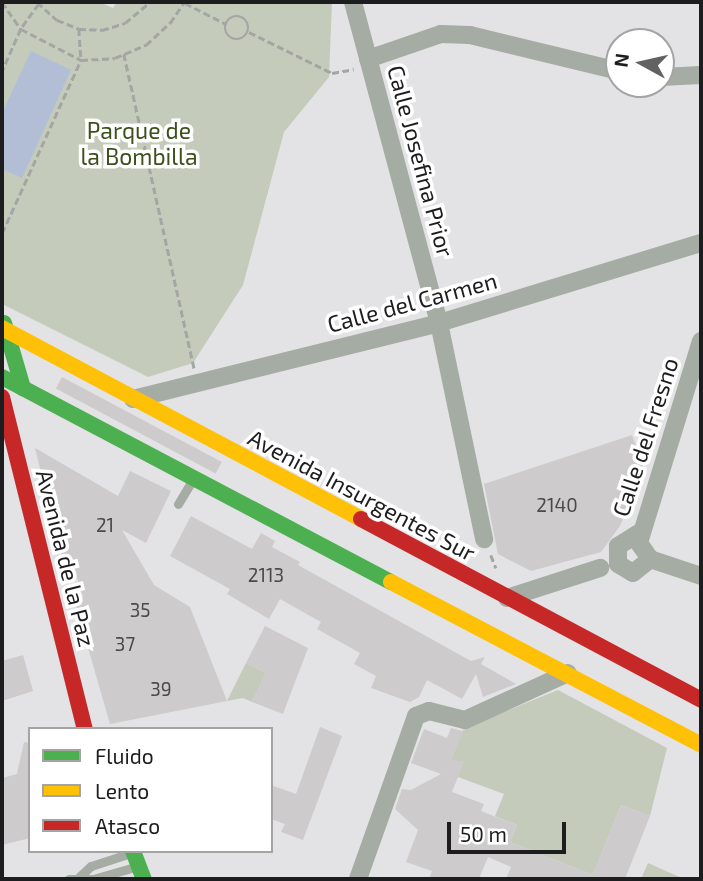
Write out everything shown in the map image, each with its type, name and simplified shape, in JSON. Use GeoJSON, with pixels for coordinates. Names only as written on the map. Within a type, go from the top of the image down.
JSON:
{"type":"FeatureCollection","features":[{"type":"Feature","properties":{"kind":"main road"},"geometry":{"type":"LineString","coordinates":[[3,324],[23,388]]}},
{"type":"Feature","properties":{"kind":"main road","name":"Avenida Insurgentes Sur"},"geometry":{"type":"LineString","coordinates":[[3,324],[133,399],[701,700]]}},
{"type":"Feature","properties":{"kind":"main road"},"geometry":{"type":"LineString","coordinates":[[2,377],[701,745]]}},
{"type":"Feature","properties":{"kind":"main road","name":"Avenida de la Paz"},"geometry":{"type":"LineString","coordinates":[[2,400],[6,430],[84,727]]}},
{"type":"Feature","properties":{"kind":"street","name":"Calle Josefina Prior"},"geometry":{"type":"LineString","coordinates":[[353,2],[439,323],[484,539]]}},
{"type":"Feature","properties":{"kind":"street"},"geometry":{"type":"LineString","coordinates":[[368,59],[441,34],[460,35],[605,68]]}},
{"type":"Feature","properties":{"kind":"street"},"geometry":{"type":"LineString","coordinates":[[675,76],[701,75]]}},
{"type":"Feature","properties":{"kind":"street","name":"Calle del Carmen"},"geometry":{"type":"LineString","coordinates":[[133,399],[439,323],[701,243]]}},
{"type":"Feature","properties":{"kind":"street","name":"Calle del Fresno"},"geometry":{"type":"LineString","coordinates":[[701,341],[643,547],[701,576]]}},
{"type":"Feature","properties":{"kind":"street"},"geometry":{"type":"LineString","coordinates":[[508,598],[600,568]]}},
{"type":"Feature","properties":{"kind":"street"},"geometry":{"type":"LineString","coordinates":[[358,879],[416,716],[429,711],[465,720],[568,673]]}},
{"type":"Feature","properties":{"kind":"lane"},"geometry":{"type":"LineString","coordinates":[[178,504],[194,477]]}},
{"type":"Feature","properties":{"kind":"lane"},"geometry":{"type":"LineString","coordinates":[[79,877],[91,866],[138,862]]}},
{"type":"Feature","properties":{"kind":"lane"},"geometry":{"type":"LineString","coordinates":[[69,879],[93,879],[138,862]]}},
{"type":"Feature","properties":{"kind":"path"},"geometry":{"type":"LineString","coordinates":[[2,2],[21,29],[82,60],[124,54],[146,45],[184,2],[226,24],[233,39],[243,39],[248,32]]}},
{"type":"Feature","properties":{"kind":"path"},"geometry":{"type":"LineString","coordinates":[[2,72],[21,29],[38,3],[57,20],[79,29],[102,30],[125,23],[150,2]]}},
{"type":"Feature","properties":{"kind":"path"},"geometry":{"type":"LineString","coordinates":[[226,24],[242,17],[248,32],[332,73],[342,74],[368,59]]}},
{"type":"Feature","properties":{"kind":"path"},"geometry":{"type":"LineString","coordinates":[[2,233],[82,60],[79,29]]}},
{"type":"Feature","properties":{"kind":"path"},"geometry":{"type":"LineString","coordinates":[[124,54],[197,384]]}},
{"type":"Feature","properties":{"kind":"green space","name":"Parque de la Bombilla"},"geometry":{"type":"Polygon","coordinates":[[[2,2],[99,2],[113,8],[117,2],[332,2],[329,77],[284,132],[243,285],[193,363],[148,377],[4,305],[2,2]]]}},
{"type":"Feature","properties":{"kind":"green space"},"geometry":{"type":"Polygon","coordinates":[[[246,663],[266,673],[252,702],[243,698],[227,701],[246,663]]]}},
{"type":"Feature","properties":{"kind":"green space"},"geometry":{"type":"Polygon","coordinates":[[[558,690],[667,748],[650,816],[621,805],[593,875],[510,842],[517,825],[495,816],[504,794],[458,777],[451,759],[464,728],[558,690]]]}},
{"type":"Feature","properties":{"kind":"green space"},"geometry":{"type":"Polygon","coordinates":[[[648,863],[684,879],[641,879],[648,863]]]}},
{"type":"Feature","properties":{"kind":"water"},"geometry":{"type":"Polygon","coordinates":[[[31,51],[71,70],[22,178],[2,169],[2,113],[31,51]]]}},
{"type":"Feature","properties":{"kind":"building"},"geometry":{"type":"Polygon","coordinates":[[[62,377],[222,462],[216,473],[56,388],[62,377]]]}},
{"type":"Feature","properties":{"kind":"building"},"geometry":{"type":"Polygon","coordinates":[[[632,435],[644,468],[620,526],[601,552],[531,571],[498,554],[484,484],[632,435]]]}},
{"type":"Feature","properties":{"kind":"building"},"geometry":{"type":"Polygon","coordinates":[[[35,448],[118,496],[130,471],[171,491],[146,543],[122,530],[154,585],[190,607],[227,701],[110,724],[74,599],[83,597],[74,567],[65,569],[35,448]]]}},
{"type":"Feature","properties":{"kind":"building"},"geometry":{"type":"Polygon","coordinates":[[[191,516],[252,549],[261,533],[275,541],[272,547],[300,562],[298,565],[471,661],[485,657],[481,664],[516,684],[483,697],[476,674],[462,699],[427,680],[419,697],[410,702],[371,688],[376,676],[354,664],[360,653],[317,629],[321,622],[280,599],[269,619],[227,594],[230,589],[170,556],[191,516]]]}},
{"type":"Feature","properties":{"kind":"building"},"geometry":{"type":"Polygon","coordinates":[[[265,626],[308,648],[283,714],[252,702],[266,673],[246,663],[265,626]]]}},
{"type":"Feature","properties":{"kind":"building"},"geometry":{"type":"Polygon","coordinates":[[[23,655],[33,691],[2,701],[2,661],[23,655]]]}},
{"type":"Feature","properties":{"kind":"building"},"geometry":{"type":"Polygon","coordinates":[[[320,727],[342,736],[303,840],[281,832],[285,824],[273,820],[273,786],[296,794],[320,727]]]}},
{"type":"Feature","properties":{"kind":"building"},"geometry":{"type":"Polygon","coordinates":[[[451,728],[463,731],[451,759],[464,762],[452,792],[484,804],[481,811],[517,825],[510,842],[593,875],[621,805],[650,816],[625,879],[506,879],[511,867],[488,857],[479,879],[429,879],[432,871],[406,862],[418,830],[395,809],[402,789],[411,790],[441,774],[411,763],[424,729],[447,738],[451,728]]]}},
{"type":"Feature","properties":{"kind":"building"},"geometry":{"type":"Polygon","coordinates":[[[24,742],[28,743],[28,838],[2,845],[2,778],[17,774],[24,742]]]}},
{"type":"Feature","properties":{"kind":"traffic: fast"},"geometry":{"type":"LineString","coordinates":[[4,323],[23,388]]}},
{"type":"Feature","properties":{"kind":"traffic: fast"},"geometry":{"type":"LineString","coordinates":[[2,377],[391,582]]}},
{"type":"Feature","properties":{"kind":"traffic: fast"},"geometry":{"type":"LineString","coordinates":[[134,853],[144,879]]}},
{"type":"Feature","properties":{"kind":"traffic: slow"},"geometry":{"type":"LineString","coordinates":[[2,328],[361,519]]}},
{"type":"Feature","properties":{"kind":"traffic: slow"},"geometry":{"type":"LineString","coordinates":[[391,582],[701,745]]}},
{"type":"Feature","properties":{"kind":"traffic: jam"},"geometry":{"type":"LineString","coordinates":[[2,397],[84,727]]}},
{"type":"Feature","properties":{"kind":"traffic: jam"},"geometry":{"type":"LineString","coordinates":[[361,519],[701,700]]}}]}
